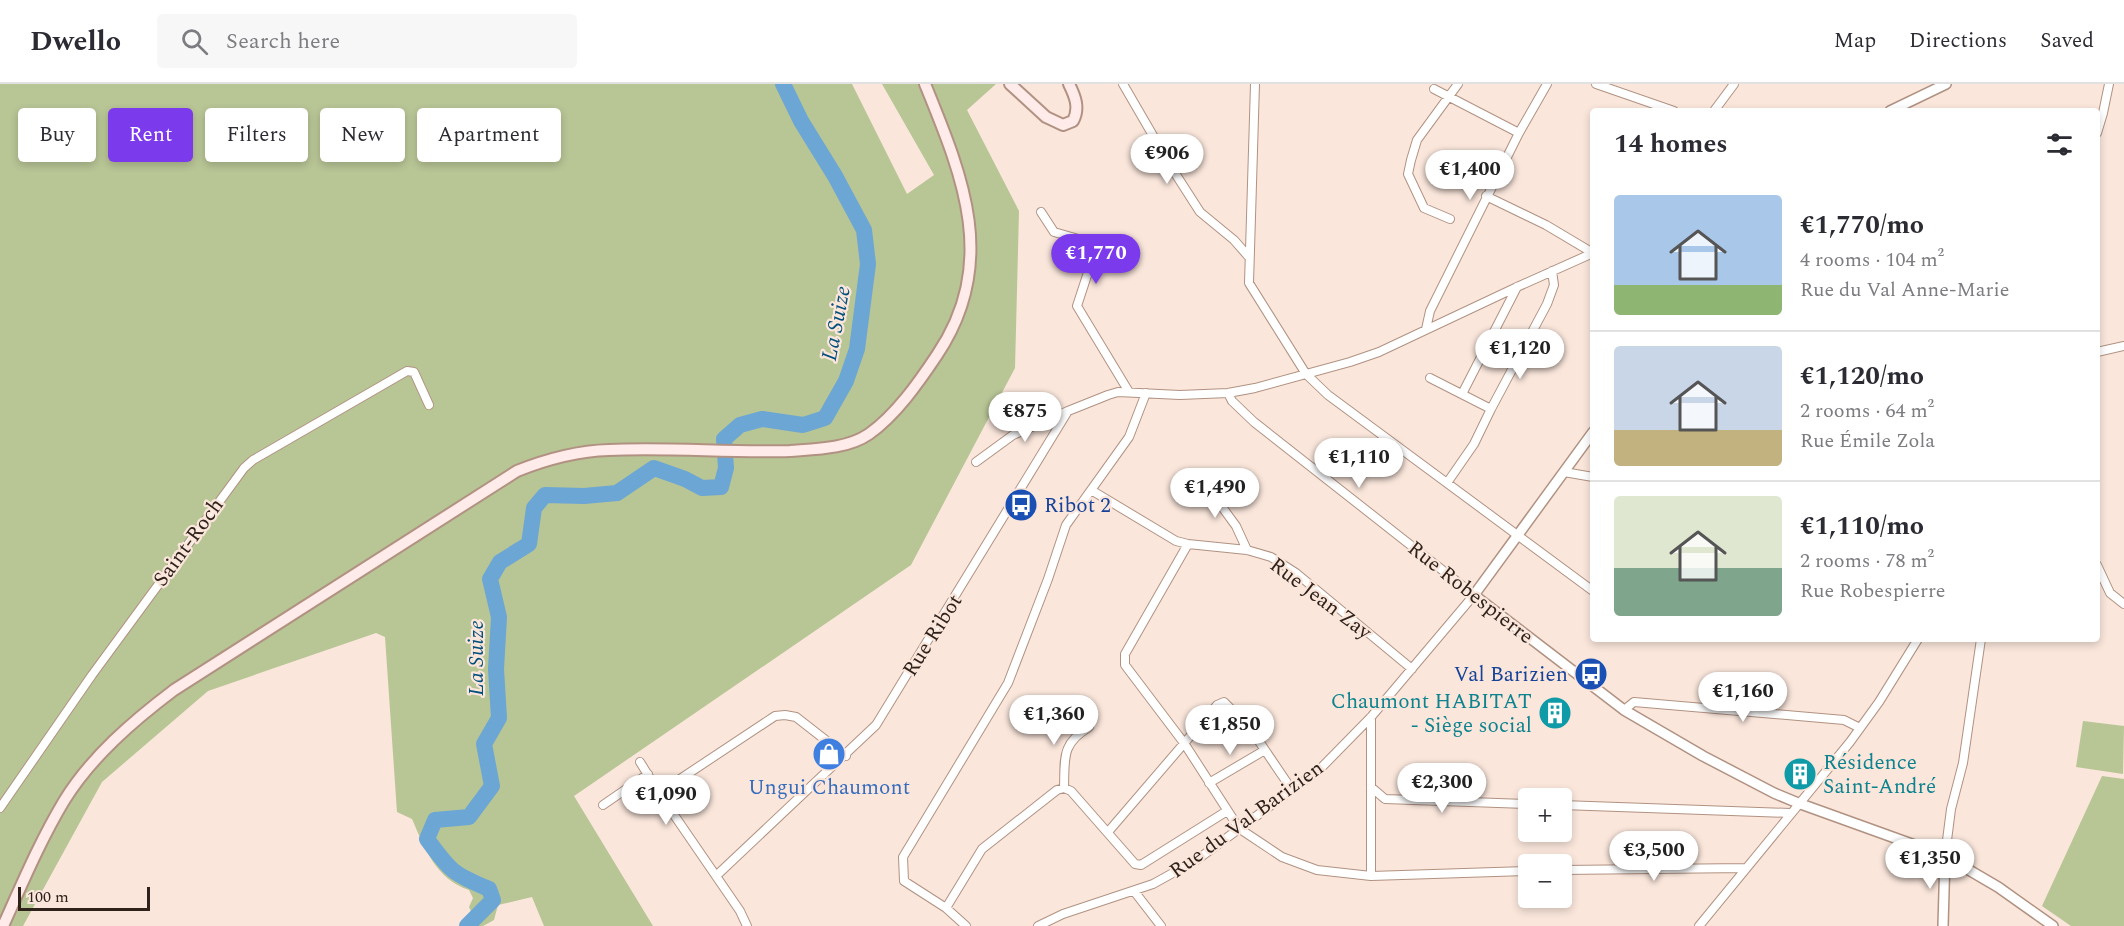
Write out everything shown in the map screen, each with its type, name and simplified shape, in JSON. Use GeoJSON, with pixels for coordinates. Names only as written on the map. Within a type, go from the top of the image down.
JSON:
{"type":"FeatureCollection","features":[{"type":"Feature","properties":{"kind":"main road"},"geometry":{"type":"LineString","coordinates":[[3,926],[65,799],[96,759],[151,708],[174,690],[517,471],[573,453],[609,450],[725,452],[823,449],[842,445],[868,435],[916,385],[948,339],[965,298],[970,265],[965,192],[954,155],[925,84]]}},
{"type":"Feature","properties":{"kind":"main road"},"geometry":{"type":"LineString","coordinates":[[1010,84],[1046,117],[1058,124],[1069,124],[1073,121],[1077,109],[1069,84]]}},
{"type":"Feature","properties":{"kind":"street"},"geometry":{"type":"LineString","coordinates":[[1123,84],[1200,212],[1234,240],[1248,256]]}},
{"type":"Feature","properties":{"kind":"street"},"geometry":{"type":"LineString","coordinates":[[1255,84],[1248,256],[1249,283],[1306,374],[1328,395],[1590,589]]}},
{"type":"Feature","properties":{"kind":"street"},"geometry":{"type":"LineString","coordinates":[[1450,219],[1424,208],[1408,174],[1418,140],[1458,84]]}},
{"type":"Feature","properties":{"kind":"street"},"geometry":{"type":"LineString","coordinates":[[1426,329],[1430,311],[1486,196],[1546,84]]}},
{"type":"Feature","properties":{"kind":"street"},"geometry":{"type":"LineString","coordinates":[[1596,84],[1665,108]]}},
{"type":"Feature","properties":{"kind":"street"},"geometry":{"type":"LineString","coordinates":[[1716,108],[1734,84]]}},
{"type":"Feature","properties":{"kind":"street"},"geometry":{"type":"LineString","coordinates":[[1896,108],[1946,84]]}},
{"type":"Feature","properties":{"kind":"street"},"geometry":{"type":"LineString","coordinates":[[2100,123],[2109,84]]}},
{"type":"Feature","properties":{"kind":"street"},"geometry":{"type":"LineString","coordinates":[[1434,89],[1519,133]]}},
{"type":"Feature","properties":{"kind":"street"},"geometry":{"type":"LineString","coordinates":[[1486,196],[1546,225],[1590,251]]}},
{"type":"Feature","properties":{"kind":"street"},"geometry":{"type":"LineString","coordinates":[[1041,212],[1054,232],[1082,240],[1096,248],[1077,306],[1129,392]]}},
{"type":"Feature","properties":{"kind":"street"},"geometry":{"type":"LineString","coordinates":[[976,462],[1013,435],[1108,394],[1129,392],[1180,395],[1228,393],[1256,388],[1379,352],[1590,254]]}},
{"type":"Feature","properties":{"kind":"street"},"geometry":{"type":"LineString","coordinates":[[1447,483],[1474,444],[1548,304],[1554,285],[1552,271]]}},
{"type":"Feature","properties":{"kind":"street"},"geometry":{"type":"LineString","coordinates":[[1462,394],[1516,287]]}},
{"type":"Feature","properties":{"kind":"street"},"geometry":{"type":"LineString","coordinates":[[2100,351],[2124,346]]}},
{"type":"Feature","properties":{"kind":"street","name":"Saint-Roch"},"geometry":{"type":"LineString","coordinates":[[0,808],[92,675],[243,468],[407,371],[414,372],[429,405]]}},
{"type":"Feature","properties":{"kind":"street"},"geometry":{"type":"LineString","coordinates":[[1430,378],[1491,409]]}},
{"type":"Feature","properties":{"kind":"street"},"geometry":{"type":"LineString","coordinates":[[966,926],[946,908],[904,882],[903,857],[1008,683],[1066,525],[1129,437],[1146,393]]}},
{"type":"Feature","properties":{"kind":"street","name":"Rue Robespierre"},"geometry":{"type":"LineString","coordinates":[[1228,393],[1232,401],[1254,422],[1624,710],[1713,761],[1798,803],[1945,856],[1998,887],[2046,924]]}},
{"type":"Feature","properties":{"kind":"street","name":"Rue Ribot"},"geometry":{"type":"LineString","coordinates":[[716,876],[876,726],[1068,411]]}},
{"type":"Feature","properties":{"kind":"street","name":"Rue du Val Barizien"},"geometry":{"type":"LineString","coordinates":[[1038,926],[1051,923],[1063,914],[1153,884],[1198,859],[1319,770],[1371,717],[1474,595],[1590,436]]}},
{"type":"Feature","properties":{"kind":"street"},"geometry":{"type":"LineString","coordinates":[[1564,472],[1590,476]]}},
{"type":"Feature","properties":{"kind":"street"},"geometry":{"type":"LineString","coordinates":[[1193,481],[1218,500],[1236,526],[1247,550]]}},
{"type":"Feature","properties":{"kind":"street","name":"Rue Jean Zay"},"geometry":{"type":"LineString","coordinates":[[1091,490],[1176,541],[1247,550],[1271,557],[1296,573],[1412,669]]}},
{"type":"Feature","properties":{"kind":"street"},"geometry":{"type":"LineString","coordinates":[[1188,544],[1125,654],[1125,665],[1184,743],[1240,828],[1282,857],[1317,870],[1371,876],[1518,871]]}},
{"type":"Feature","properties":{"kind":"street"},"geometry":{"type":"LineString","coordinates":[[2100,571],[2110,593],[2124,604]]}},
{"type":"Feature","properties":{"kind":"street"},"geometry":{"type":"LineString","coordinates":[[1699,926],[1880,702],[1916,642]]}},
{"type":"Feature","properties":{"kind":"street"},"geometry":{"type":"LineString","coordinates":[[1943,926],[1945,856],[1952,809],[1963,763],[1981,642]]}},
{"type":"Feature","properties":{"kind":"street"},"geometry":{"type":"LineString","coordinates":[[1108,832],[1217,705],[1224,702],[1250,728],[1292,790]]}},
{"type":"Feature","properties":{"kind":"street"},"geometry":{"type":"LineString","coordinates":[[1624,710],[1634,702],[1706,707],[1844,720],[1860,728]]}},
{"type":"Feature","properties":{"kind":"street"},"geometry":{"type":"LineString","coordinates":[[659,793],[775,716],[796,717],[846,756]]}},
{"type":"Feature","properties":{"kind":"street"},"geometry":{"type":"LineString","coordinates":[[1371,717],[1371,876]]}},
{"type":"Feature","properties":{"kind":"street"},"geometry":{"type":"LineString","coordinates":[[1064,788],[1067,747],[1076,735],[1089,727]]}},
{"type":"Feature","properties":{"kind":"street"},"geometry":{"type":"LineString","coordinates":[[1209,783],[1264,750]]}},
{"type":"Feature","properties":{"kind":"street"},"geometry":{"type":"LineString","coordinates":[[640,762],[740,911],[747,926]]}},
{"type":"Feature","properties":{"kind":"street"},"geometry":{"type":"LineString","coordinates":[[603,805],[648,774]]}},
{"type":"Feature","properties":{"kind":"street"},"geometry":{"type":"LineString","coordinates":[[1371,787],[1385,799],[1518,804]]}},
{"type":"Feature","properties":{"kind":"street"},"geometry":{"type":"LineString","coordinates":[[946,908],[982,849],[1057,790],[1064,788],[1071,790],[1135,864],[1141,865],[1227,811]]}},
{"type":"Feature","properties":{"kind":"street"},"geometry":{"type":"LineString","coordinates":[[1572,805],[1790,813]]}},
{"type":"Feature","properties":{"kind":"street"},"geometry":{"type":"LineString","coordinates":[[1572,870],[1746,868]]}},
{"type":"Feature","properties":{"kind":"street"},"geometry":{"type":"LineString","coordinates":[[1134,891],[1161,926]]}},
{"type":"Feature","properties":{"kind":"green space"},"geometry":{"type":"Polygon","coordinates":[[[0,84],[852,84],[907,194],[934,175],[882,84],[996,84],[967,110],[1019,211],[1015,368],[911,565],[574,796],[653,926],[544,926],[532,897],[498,905],[494,920],[478,926],[469,907],[473,898],[469,890],[458,885],[440,871],[427,852],[412,819],[397,812],[385,637],[376,633],[208,691],[102,782],[23,926],[0,926],[0,84]]]}},
{"type":"Feature","properties":{"kind":"green space"},"geometry":{"type":"Polygon","coordinates":[[[2083,721],[2124,726],[2123,774],[2076,767],[2083,721]]]}},
{"type":"Feature","properties":{"kind":"green space"},"geometry":{"type":"Polygon","coordinates":[[[2102,776],[2124,779],[2124,926],[2071,926],[2042,906],[2102,776]]]}},
{"type":"Feature","properties":{"kind":"waterway","name":"La Suize"},"geometry":{"type":"LineString","coordinates":[[467,926],[493,900],[489,889],[453,870],[427,839],[435,820],[469,817],[492,786],[484,744],[499,718],[496,669],[499,617],[490,579],[500,562],[529,544],[534,508],[545,495],[584,496],[617,493],[654,468],[702,488],[721,487],[726,468],[724,439],[740,425],[762,419],[803,425],[825,418],[846,381],[857,349],[868,264],[864,230],[835,176],[801,121],[783,84]]}},
{"type":"Feature","properties":{"kind":"place","name":"Ribot 2"},"geometry":{"type":"Point","coordinates":[1021,505]}},
{"type":"Feature","properties":{"kind":"place","name":"Val Barizien"},"geometry":{"type":"Point","coordinates":[1591,674]}},
{"type":"Feature","properties":{"kind":"place","name":"Chaumont HABITAT - Siège social"},"geometry":{"type":"Point","coordinates":[1555,713]}},
{"type":"Feature","properties":{"kind":"place","name":"Ungui Chaumont"},"geometry":{"type":"Point","coordinates":[829,754]}},
{"type":"Feature","properties":{"kind":"place","name":"Résidence Saint-André"},"geometry":{"type":"Point","coordinates":[1800,774]}}]}
